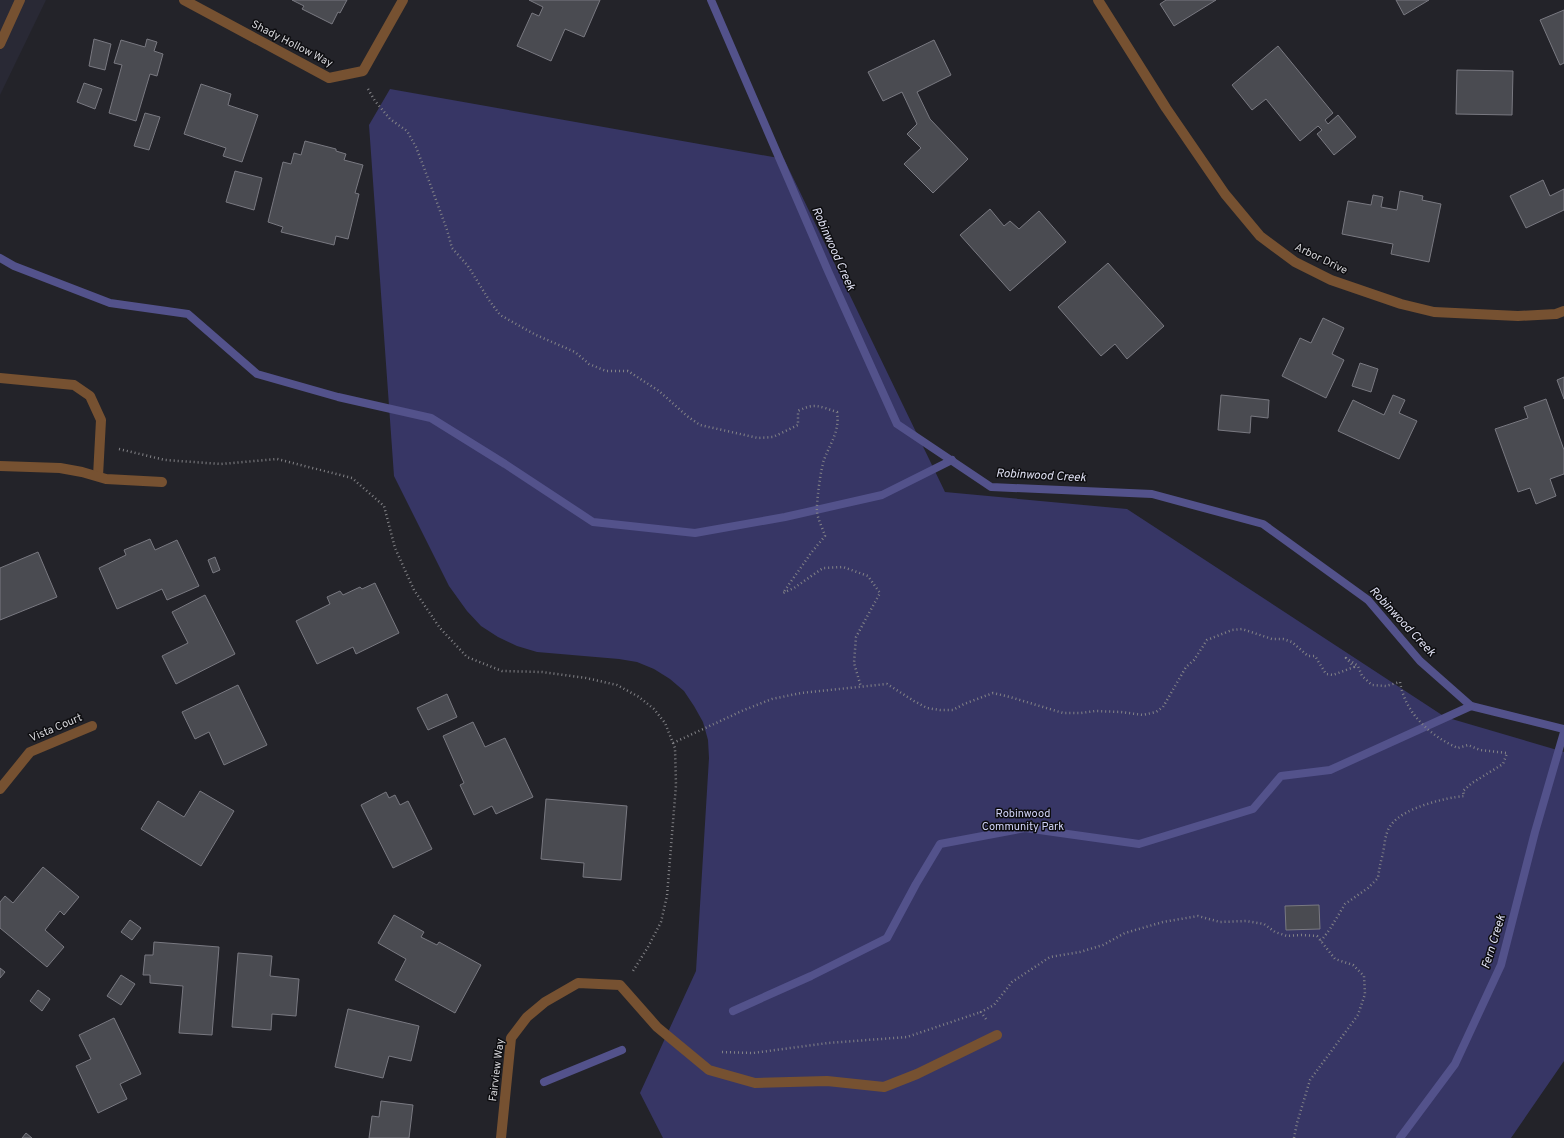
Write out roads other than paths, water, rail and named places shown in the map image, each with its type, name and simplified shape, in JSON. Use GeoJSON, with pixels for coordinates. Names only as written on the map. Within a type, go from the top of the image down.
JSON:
{"type":"FeatureCollection","features":[{"type":"Feature","properties":{"kind":"street"},"geometry":{"type":"LineString","coordinates":[[0,44],[20,0]]}},
{"type":"Feature","properties":{"kind":"street","name":"Shady Hollow Way"},"geometry":{"type":"LineString","coordinates":[[184,0],[329,78],[363,71],[403,0]]}},
{"type":"Feature","properties":{"kind":"street","name":"Arbor Drive"},"geometry":{"type":"LineString","coordinates":[[1098,0],[1166,108],[1225,194],[1260,236],[1295,262],[1331,280],[1401,304],[1434,312],[1518,316],[1556,314],[1564,311]]}},
{"type":"Feature","properties":{"kind":"street"},"geometry":{"type":"LineString","coordinates":[[0,378],[74,385],[90,396],[101,420],[98,476]]}},
{"type":"Feature","properties":{"kind":"street"},"geometry":{"type":"LineString","coordinates":[[0,466],[60,468],[106,479],[162,482]]}},
{"type":"Feature","properties":{"kind":"street","name":"Vista Court"},"geometry":{"type":"LineString","coordinates":[[0,789],[30,752],[92,726]]}},
{"type":"Feature","properties":{"kind":"street","name":"Fairview Way"},"geometry":{"type":"LineString","coordinates":[[501,1138],[511,1038],[527,1017],[545,1002],[578,983],[620,985],[657,1026],[709,1070],[754,1083],[827,1081],[884,1087],[917,1074],[997,1035]]}},
{"type":"Feature","properties":{"kind":"waterway","name":"Robinwood Creek"},"geometry":{"type":"LineString","coordinates":[[711,0],[828,271],[897,424],[991,487],[1152,494],[1263,524],[1368,600],[1420,661],[1471,706],[1564,729]]}},
{"type":"Feature","properties":{"kind":"waterway"},"geometry":{"type":"LineString","coordinates":[[0,258],[14,266],[110,303],[188,314],[257,374],[338,397],[431,418],[505,464],[593,522],[695,533],[785,517],[882,495],[952,460]]}},
{"type":"Feature","properties":{"kind":"waterway"},"geometry":{"type":"LineString","coordinates":[[733,1011],[811,976],[887,938],[916,884],[940,844],[1025,828],[1139,844],[1253,809],[1281,776],[1330,770],[1471,706]]}},
{"type":"Feature","properties":{"kind":"waterway","name":"Fern Creek"},"geometry":{"type":"LineString","coordinates":[[1400,1138],[1455,1064],[1501,965],[1535,832],[1564,732]]}},
{"type":"Feature","properties":{"kind":"waterway"},"geometry":{"type":"LineString","coordinates":[[544,1082],[622,1050]]}},
{"type":"Feature","properties":{"kind":"park label","name":"Robinwood Community Park"},"geometry":{"type":"Point","coordinates":[1023,820]}}]}
